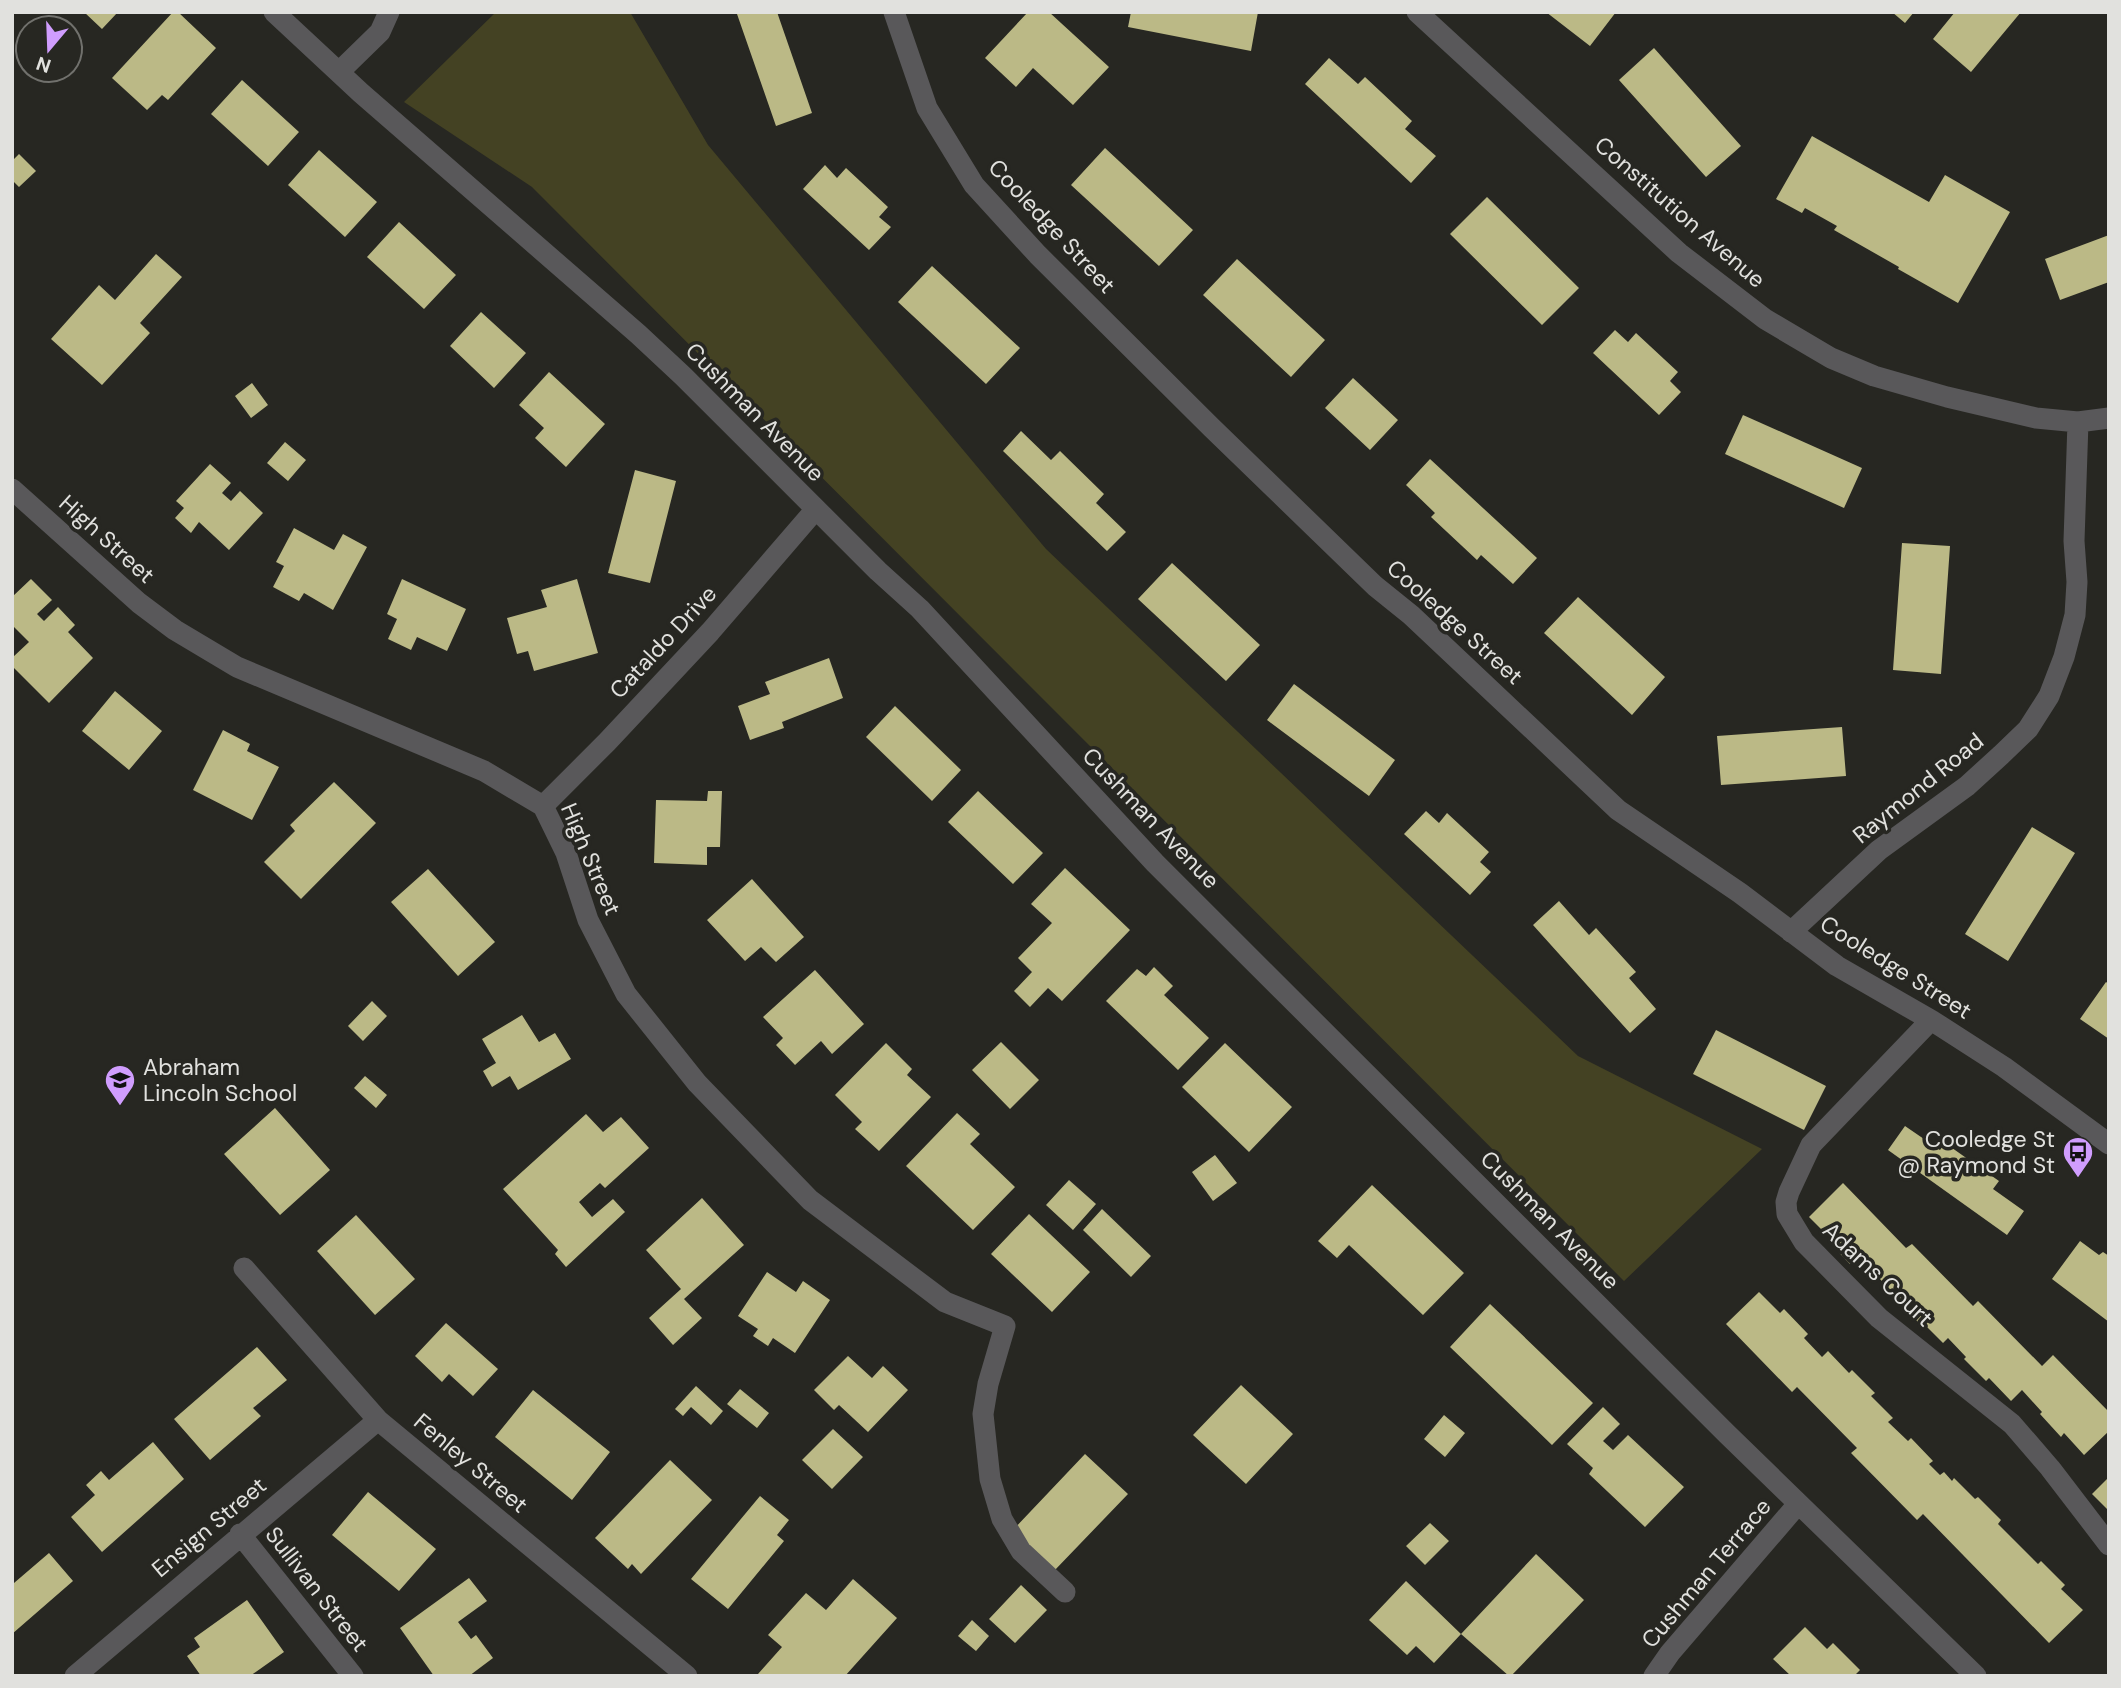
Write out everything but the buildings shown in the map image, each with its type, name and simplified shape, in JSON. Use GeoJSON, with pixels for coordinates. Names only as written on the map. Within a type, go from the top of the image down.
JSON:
{"type":"FeatureCollection","features":[{"type":"Feature","properties":{"kind":"street","name":"Cushman Avenue"},"geometry":{"type":"LineString","coordinates":[[274,12],[638,334],[878,571],[920,609],[1155,863],[1798,1504],[1976,1676]]}},
{"type":"Feature","properties":{"kind":"street"},"geometry":{"type":"LineString","coordinates":[[339,72],[380,32],[389,12]]}},
{"type":"Feature","properties":{"kind":"street","name":"Cooledge Street"},"geometry":{"type":"LineString","coordinates":[[894,12],[927,108],[974,185],[1038,255],[1356,567],[1411,615],[1618,810],[1740,893],[1837,966],[1931,1020],[2004,1067],[2109,1144]]}},
{"type":"Feature","properties":{"kind":"street","name":"Constitution Avenue"},"geometry":{"type":"LineString","coordinates":[[1417,12],[1679,253],[1765,319],[1831,358],[1874,376],[2036,418],[2078,422],[2109,418]]}},
{"type":"Feature","properties":{"kind":"street","name":"Raymond Road"},"geometry":{"type":"LineString","coordinates":[[1791,932],[1880,850],[1968,786],[2028,729],[2049,696],[2064,657],[2075,615],[2077,582],[2074,541],[2078,422]]}},
{"type":"Feature","properties":{"kind":"street","name":"High Street"},"geometry":{"type":"LineString","coordinates":[[12,489],[139,603],[175,630],[237,667],[484,771],[543,806],[566,853],[588,920],[626,994],[697,1083],[810,1199],[945,1302],[1005,1326],[988,1384],[983,1414],[990,1479],[1002,1519],[1021,1551],[1066,1592]]}},
{"type":"Feature","properties":{"kind":"street","name":"Cataldo Drive"},"geometry":{"type":"LineString","coordinates":[[543,806],[710,632],[816,509]]}},
{"type":"Feature","properties":{"kind":"street","name":"Adams Court"},"geometry":{"type":"LineString","coordinates":[[1931,1020],[1811,1144],[1789,1192],[1787,1214],[1804,1242],[1879,1318],[2012,1424],[2050,1468],[2109,1545]]}},
{"type":"Feature","properties":{"kind":"street","name":"Fenley Street"},"geometry":{"type":"LineString","coordinates":[[244,1268],[378,1420],[687,1676]]}},
{"type":"Feature","properties":{"kind":"street","name":"Ensign Street"},"geometry":{"type":"LineString","coordinates":[[75,1676],[378,1420]]}},
{"type":"Feature","properties":{"kind":"street","name":"Cushman Terrace"},"geometry":{"type":"LineString","coordinates":[[1654,1676],[1670,1653],[1798,1504]]}},
{"type":"Feature","properties":{"kind":"street","name":"Sullivan Street"},"geometry":{"type":"LineString","coordinates":[[240,1534],[353,1676]]}},
{"type":"Feature","properties":{"kind":"shaded area"},"geometry":{"type":"Polygon","coordinates":[[[496,12],[630,12],[708,145],[1046,549],[1578,1056],[1762,1149],[1624,1281],[532,187],[404,102],[496,12]]]}},
{"type":"Feature","properties":{"kind":"place","name":"Abraham Lincoln School"},"geometry":{"type":"Point","coordinates":[120,1107]}},
{"type":"Feature","properties":{"kind":"place","name":"Cooledge St @ Raymond St"},"geometry":{"type":"Point","coordinates":[2078,1179]}}]}
